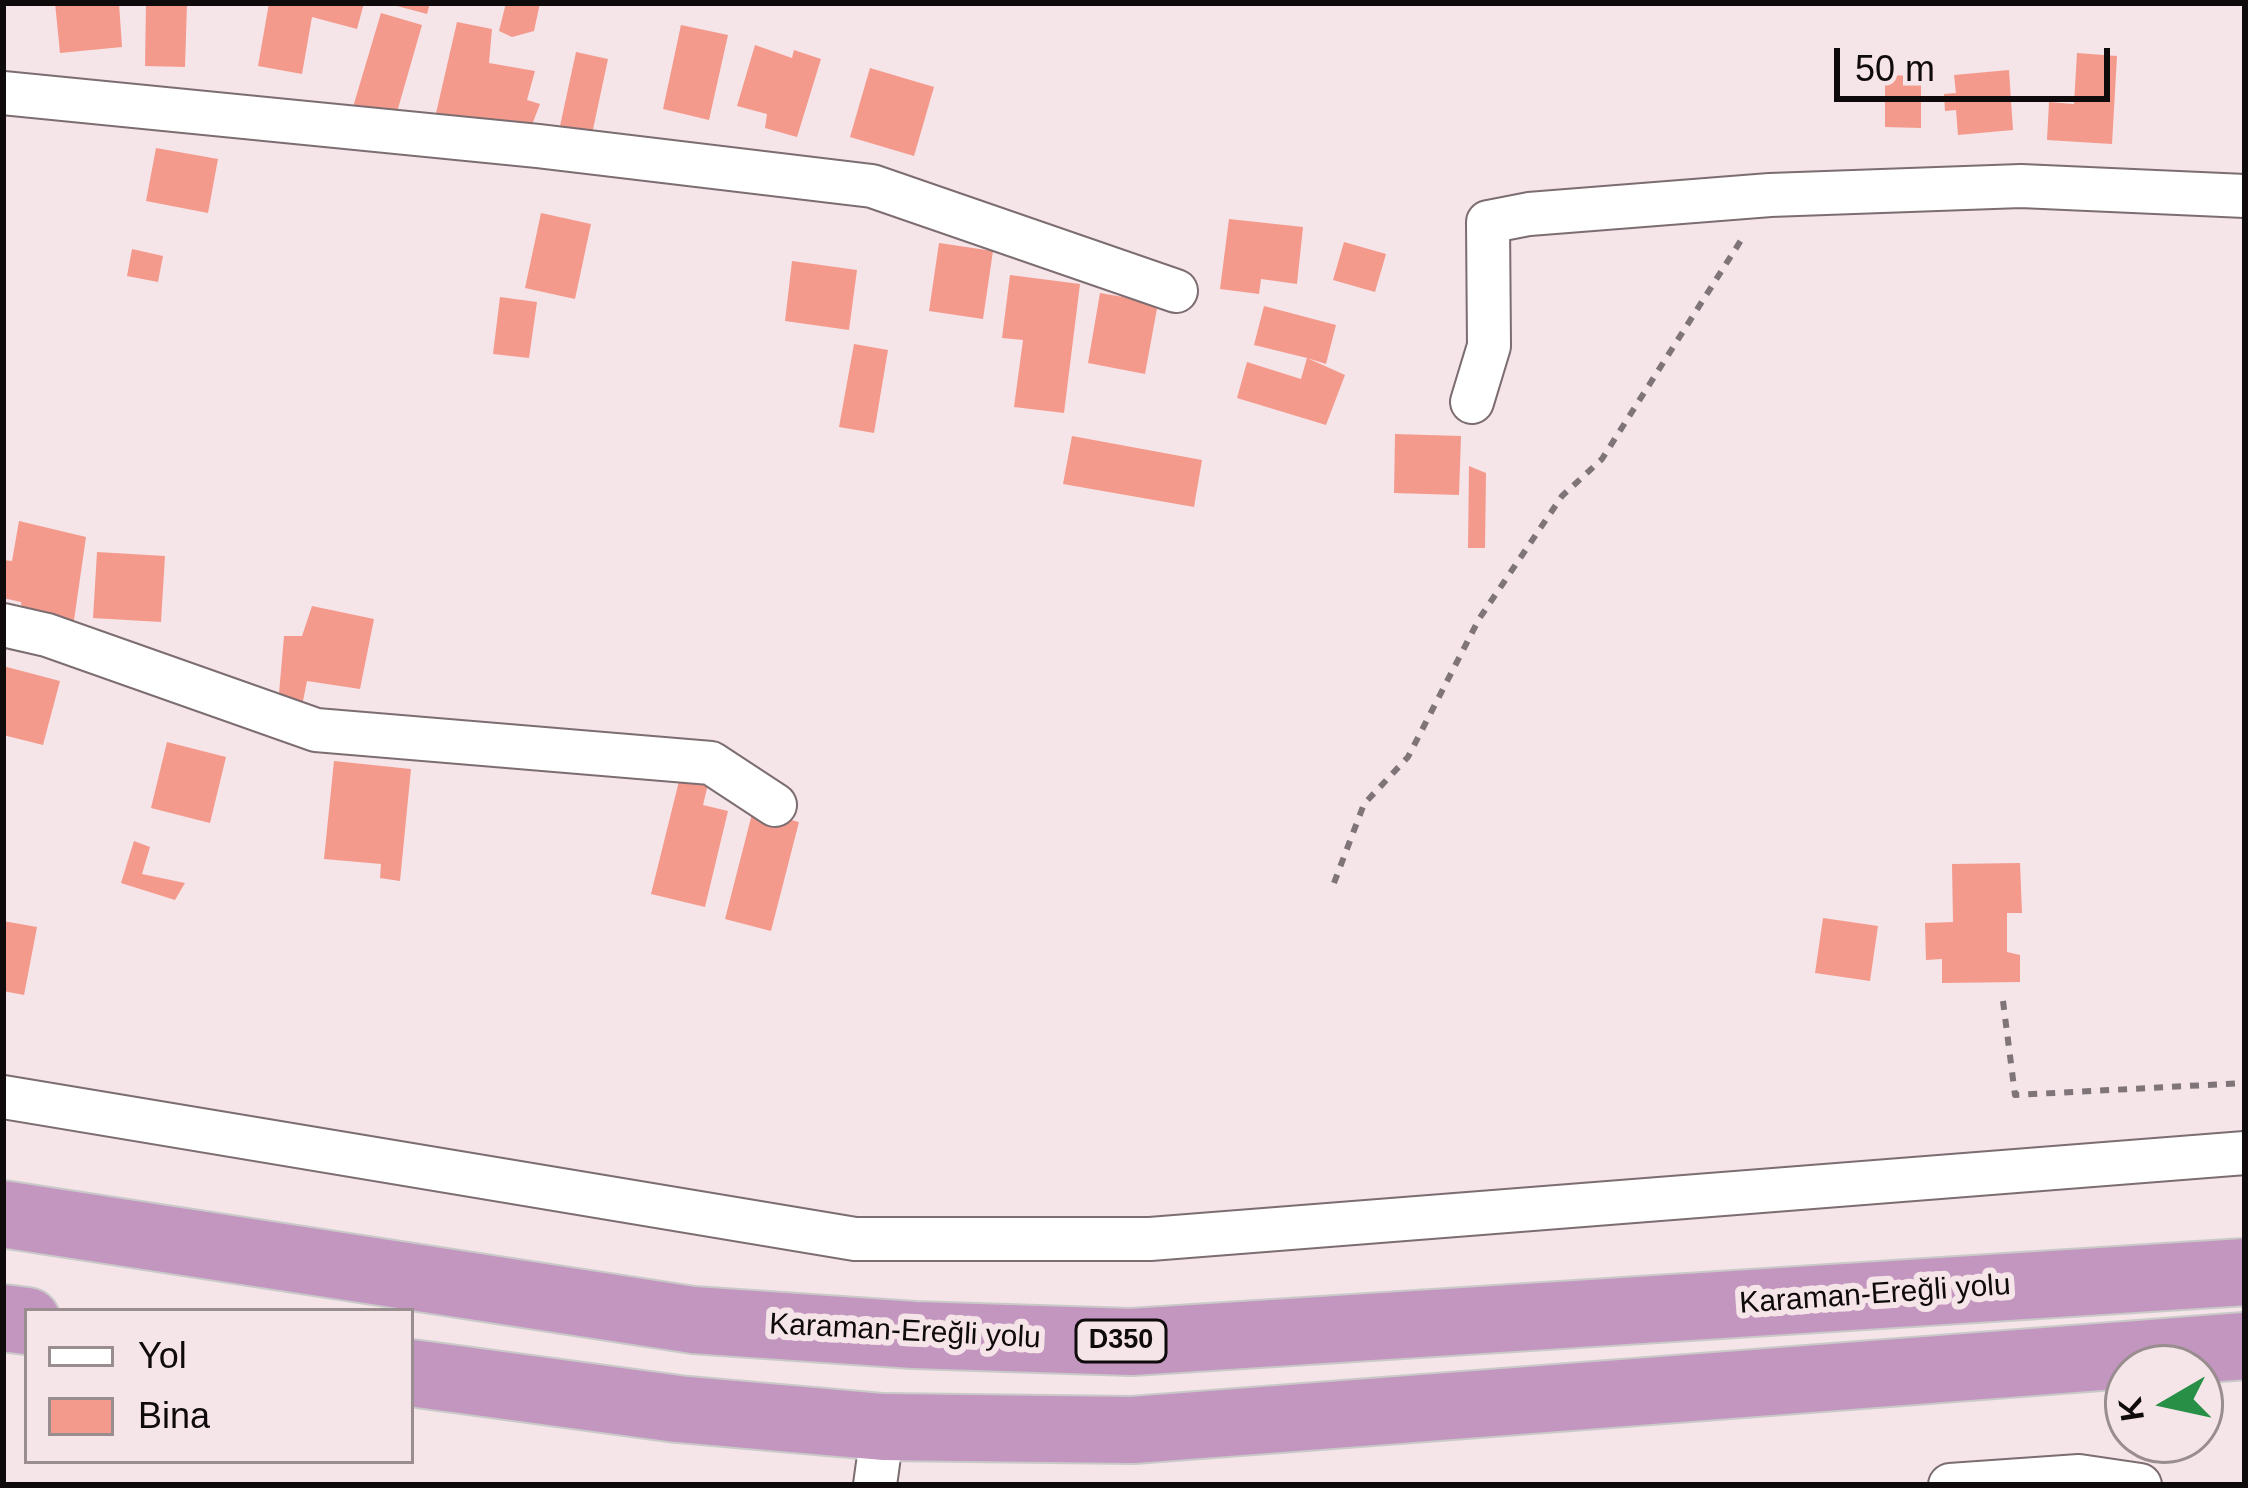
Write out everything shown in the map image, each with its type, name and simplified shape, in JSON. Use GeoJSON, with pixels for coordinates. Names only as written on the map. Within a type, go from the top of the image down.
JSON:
{"type":"FeatureCollection","features":[{"type":"Feature","properties":{"kind":"highway","name":"Karaman-Ereğli yolu"},"geometry":{"type":"LineString","coordinates":[[3,1214],[693,1320],[914,1336],[1131,1342],[2245,1271]]}},
{"type":"Feature","properties":{"kind":"highway"},"geometry":{"type":"LineString","coordinates":[[414,1373],[678,1409],[879,1456],[1133,1430],[2245,1346]]}},
{"type":"Feature","properties":{"kind":"street"},"geometry":{"type":"LineString","coordinates":[[3,93],[538,146],[872,187],[1176,291]]}},
{"type":"Feature","properties":{"kind":"street"},"geometry":{"type":"LineString","coordinates":[[1472,402],[1489,346],[1488,222],[1529,214],[1770,195],[2021,186],[2245,196]]}},
{"type":"Feature","properties":{"kind":"street"},"geometry":{"type":"LineString","coordinates":[[3,625],[47,635],[316,730],[710,763],[776,806]]}},
{"type":"Feature","properties":{"kind":"street"},"geometry":{"type":"LineString","coordinates":[[3,1096],[855,1240],[1150,1239],[2245,1153]]}},
{"type":"Feature","properties":{"kind":"street"},"geometry":{"type":"LineString","coordinates":[[1950,1485],[2079,1476],[2140,1485]]}},
{"type":"Feature","properties":{"kind":"path"},"geometry":{"type":"LineString","coordinates":[[1334,884],[1364,804],[1408,757],[1478,619],[1562,496],[1602,459],[1770,195]]}},
{"type":"Feature","properties":{"kind":"path"},"geometry":{"type":"LineString","coordinates":[[2003,1000],[2014,1095],[2245,1083]]}},
{"type":"Feature","properties":{"kind":"building"},"geometry":{"type":"Polygon","coordinates":[[[55,3],[119,3],[122,47],[60,53],[55,3]]]}},
{"type":"Feature","properties":{"kind":"building"},"geometry":{"type":"Polygon","coordinates":[[[146,3],[187,3],[185,67],[145,66],[146,3]]]}},
{"type":"Feature","properties":{"kind":"building"},"geometry":{"type":"Polygon","coordinates":[[[269,3],[364,3],[357,29],[312,17],[302,74],[258,66],[269,3]]]}},
{"type":"Feature","properties":{"kind":"building"},"geometry":{"type":"Polygon","coordinates":[[[386,3],[430,3],[427,14],[386,3]]]}},
{"type":"Feature","properties":{"kind":"building"},"geometry":{"type":"Polygon","coordinates":[[[506,3],[540,3],[534,31],[512,37],[499,31],[506,3]]]}},
{"type":"Feature","properties":{"kind":"building"},"geometry":{"type":"Polygon","coordinates":[[[381,13],[422,25],[395,119],[353,107],[381,13]]]}},
{"type":"Feature","properties":{"kind":"building"},"geometry":{"type":"Polygon","coordinates":[[[457,22],[492,29],[489,63],[535,71],[527,100],[540,104],[528,135],[434,122],[457,22]]]}},
{"type":"Feature","properties":{"kind":"building"},"geometry":{"type":"Polygon","coordinates":[[[681,25],[728,35],[709,120],[663,109],[681,25]]]}},
{"type":"Feature","properties":{"kind":"building"},"geometry":{"type":"Polygon","coordinates":[[[755,45],[792,58],[794,50],[821,59],[797,137],[765,128],[767,114],[737,106],[755,45]]]}},
{"type":"Feature","properties":{"kind":"building"},"geometry":{"type":"Polygon","coordinates":[[[576,52],[608,59],[592,134],[560,126],[576,52]]]}},
{"type":"Feature","properties":{"kind":"building"},"geometry":{"type":"Polygon","coordinates":[[[2077,53],[2117,56],[2112,144],[2047,140],[2049,102],[2074,104],[2077,53]]]}},
{"type":"Feature","properties":{"kind":"building"},"geometry":{"type":"Polygon","coordinates":[[[870,68],[934,87],[914,156],[850,137],[870,68]]]}},
{"type":"Feature","properties":{"kind":"building"},"geometry":{"type":"Polygon","coordinates":[[[2009,70],[2013,130],[1958,135],[1956,110],[1945,111],[1944,94],[1956,93],[1954,75],[2009,70]]]}},
{"type":"Feature","properties":{"kind":"building"},"geometry":{"type":"Polygon","coordinates":[[[1885,75],[1921,76],[1921,128],[1885,127],[1885,75]]]}},
{"type":"Feature","properties":{"kind":"building"},"geometry":{"type":"Polygon","coordinates":[[[156,148],[218,159],[208,213],[146,201],[156,148]]]}},
{"type":"Feature","properties":{"kind":"building"},"geometry":{"type":"Polygon","coordinates":[[[541,213],[591,224],[575,299],[525,288],[541,213]]]}},
{"type":"Feature","properties":{"kind":"building"},"geometry":{"type":"Polygon","coordinates":[[[1229,219],[1303,227],[1297,284],[1261,279],[1259,294],[1220,289],[1229,219]]]}},
{"type":"Feature","properties":{"kind":"building"},"geometry":{"type":"Polygon","coordinates":[[[1344,242],[1386,254],[1375,292],[1333,280],[1344,242]]]}},
{"type":"Feature","properties":{"kind":"building"},"geometry":{"type":"Polygon","coordinates":[[[939,243],[993,251],[983,319],[929,311],[939,243]]]}},
{"type":"Feature","properties":{"kind":"building"},"geometry":{"type":"Polygon","coordinates":[[[132,249],[163,256],[158,282],[127,276],[132,249]]]}},
{"type":"Feature","properties":{"kind":"building"},"geometry":{"type":"Polygon","coordinates":[[[792,261],[857,270],[849,330],[785,321],[792,261]]]}},
{"type":"Feature","properties":{"kind":"building"},"geometry":{"type":"Polygon","coordinates":[[[1010,275],[1080,284],[1064,413],[1014,407],[1023,340],[1002,338],[1010,275]]]}},
{"type":"Feature","properties":{"kind":"building"},"geometry":{"type":"Polygon","coordinates":[[[1100,293],[1158,303],[1145,374],[1088,363],[1100,293]]]}},
{"type":"Feature","properties":{"kind":"building"},"geometry":{"type":"Polygon","coordinates":[[[500,297],[537,302],[529,358],[493,354],[500,297]]]}},
{"type":"Feature","properties":{"kind":"building"},"geometry":{"type":"Polygon","coordinates":[[[1264,306],[1336,325],[1326,364],[1254,345],[1264,306]]]}},
{"type":"Feature","properties":{"kind":"building"},"geometry":{"type":"Polygon","coordinates":[[[854,344],[888,350],[874,433],[839,427],[854,344]]]}},
{"type":"Feature","properties":{"kind":"building"},"geometry":{"type":"Polygon","coordinates":[[[1307,358],[1345,375],[1326,425],[1237,398],[1247,362],[1301,379],[1307,358]]]}},
{"type":"Feature","properties":{"kind":"building"},"geometry":{"type":"Polygon","coordinates":[[[1395,434],[1461,436],[1459,495],[1394,493],[1395,434]]]}},
{"type":"Feature","properties":{"kind":"building"},"geometry":{"type":"Polygon","coordinates":[[[1072,436],[1202,460],[1194,507],[1063,484],[1072,436]]]}},
{"type":"Feature","properties":{"kind":"building"},"geometry":{"type":"Polygon","coordinates":[[[1469,466],[1486,473],[1485,548],[1468,548],[1469,466]]]}},
{"type":"Feature","properties":{"kind":"building"},"geometry":{"type":"Polygon","coordinates":[[[19,521],[86,537],[73,627],[23,619],[21,602],[3,598],[3,560],[12,561],[19,521]]]}},
{"type":"Feature","properties":{"kind":"building"},"geometry":{"type":"Polygon","coordinates":[[[97,552],[165,556],[161,622],[93,618],[97,552]]]}},
{"type":"Feature","properties":{"kind":"building"},"geometry":{"type":"Polygon","coordinates":[[[312,606],[374,619],[360,689],[307,681],[302,706],[278,705],[284,636],[302,636],[312,606]]]}},
{"type":"Feature","properties":{"kind":"building"},"geometry":{"type":"Polygon","coordinates":[[[3,666],[60,681],[43,745],[3,735],[3,666]]]}},
{"type":"Feature","properties":{"kind":"building"},"geometry":{"type":"Polygon","coordinates":[[[167,742],[226,757],[210,823],[151,808],[167,742]]]}},
{"type":"Feature","properties":{"kind":"building"},"geometry":{"type":"Polygon","coordinates":[[[334,761],[411,769],[400,881],[380,878],[381,864],[324,859],[334,761]]]}},
{"type":"Feature","properties":{"kind":"building"},"geometry":{"type":"Polygon","coordinates":[[[681,773],[709,780],[703,805],[728,811],[705,907],[651,894],[681,773]]]}},
{"type":"Feature","properties":{"kind":"building"},"geometry":{"type":"Polygon","coordinates":[[[753,810],[799,822],[771,931],[725,919],[753,810]]]}},
{"type":"Feature","properties":{"kind":"building"},"geometry":{"type":"Polygon","coordinates":[[[134,841],[150,847],[142,874],[185,883],[175,900],[121,883],[134,841]]]}},
{"type":"Feature","properties":{"kind":"building"},"geometry":{"type":"Polygon","coordinates":[[[2020,863],[2022,913],[2007,913],[2007,952],[2020,955],[2020,982],[1942,983],[1942,959],[1926,960],[1925,923],[1953,922],[1952,864],[2020,863]]]}},
{"type":"Feature","properties":{"kind":"building"},"geometry":{"type":"Polygon","coordinates":[[[1823,918],[1878,926],[1870,981],[1815,973],[1823,918]]]}},
{"type":"Feature","properties":{"kind":"building"},"geometry":{"type":"Polygon","coordinates":[[[3,921],[37,927],[24,995],[3,991],[3,921]]]}}]}
